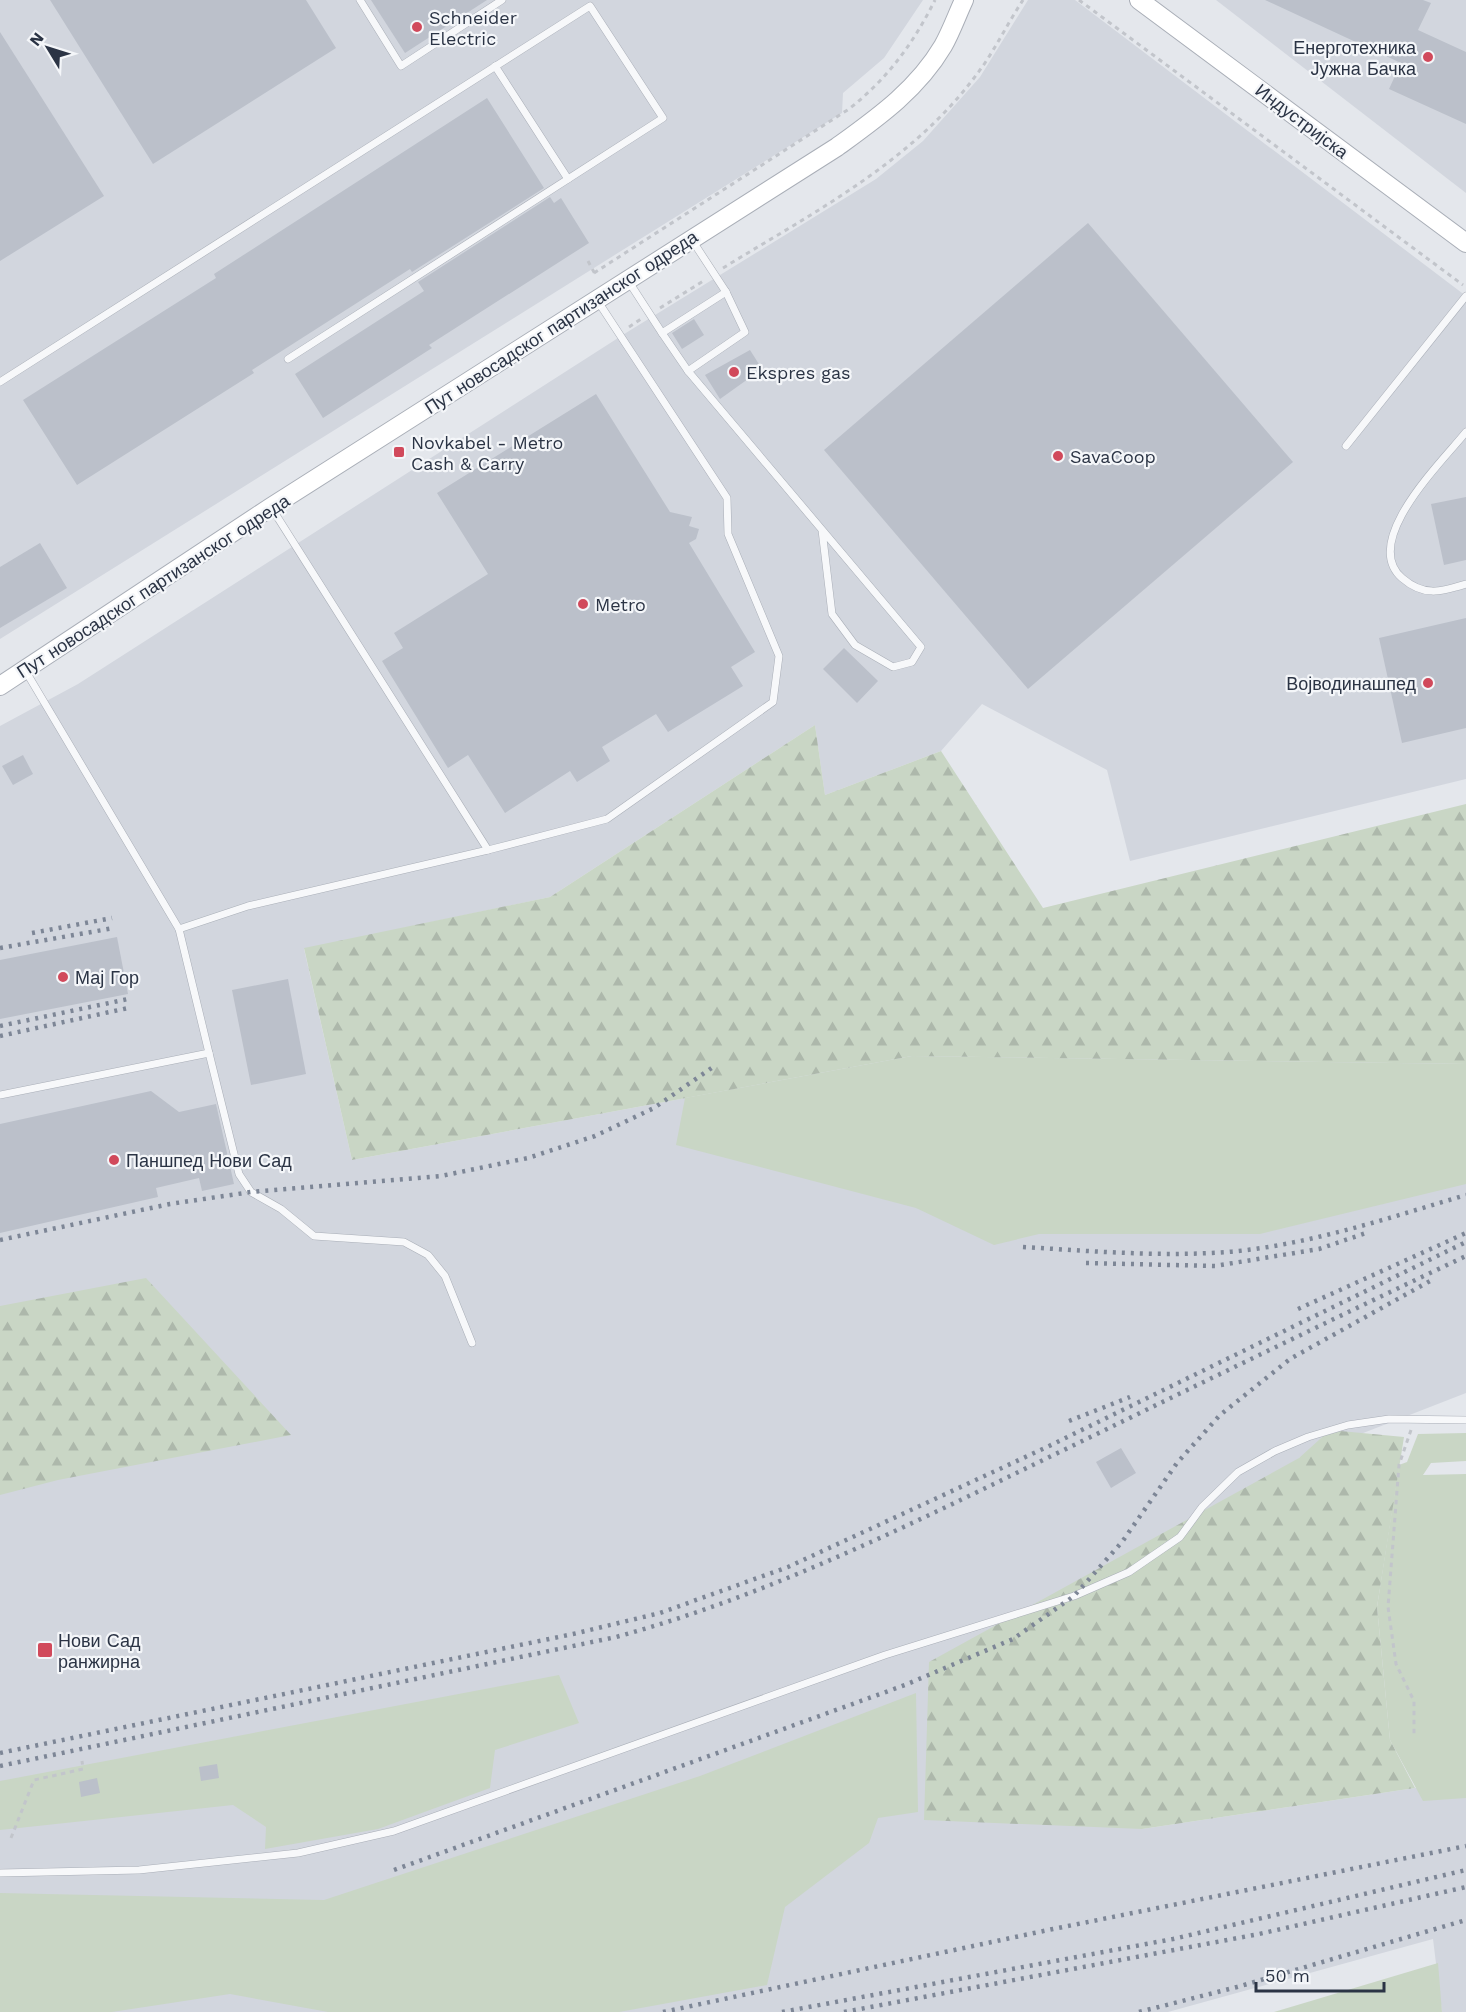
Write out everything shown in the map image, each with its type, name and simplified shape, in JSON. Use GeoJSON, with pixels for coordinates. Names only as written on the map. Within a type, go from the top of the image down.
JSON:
{"type":"FeatureCollection","features":[{"type":"Feature","properties":{"kind":"street","name":"Пут новосадског партизанског одреда"},"geometry":{"type":"LineString","coordinates":[[0,686],[271,507],[837,147],[890,109],[915,85],[943,46],[964,0]]}},
{"type":"Feature","properties":{"kind":"street","name":"Индустријска"},"geometry":{"type":"LineString","coordinates":[[1139,0],[1466,243]]}},
{"type":"Feature","properties":{"kind":"lane"},"geometry":{"type":"LineString","coordinates":[[360,0],[401,66],[502,0]]}},
{"type":"Feature","properties":{"kind":"lane"},"geometry":{"type":"LineString","coordinates":[[0,382],[590,6],[663,118],[288,359]]}},
{"type":"Feature","properties":{"kind":"lane"},"geometry":{"type":"LineString","coordinates":[[495,66],[568,179]]}},
{"type":"Feature","properties":{"kind":"lane"},"geometry":{"type":"LineString","coordinates":[[688,370],[745,333],[726,292],[691,239]]}},
{"type":"Feature","properties":{"kind":"lane"},"geometry":{"type":"LineString","coordinates":[[627,280],[688,370],[921,647],[912,662],[893,667],[855,645],[832,614],[822,530]]}},
{"type":"Feature","properties":{"kind":"lane"},"geometry":{"type":"LineString","coordinates":[[662,333],[726,292]]}},
{"type":"Feature","properties":{"kind":"lane"},"geometry":{"type":"LineString","coordinates":[[1346,446],[1466,296]]}},
{"type":"Feature","properties":{"kind":"lane"},"geometry":{"type":"LineString","coordinates":[[178,929],[248,906],[488,850],[608,819],[773,702],[779,656],[728,534],[727,498],[596,300]]}},
{"type":"Feature","properties":{"kind":"lane"},"geometry":{"type":"LineString","coordinates":[[1466,432],[1400,514],[1388,552],[1395,572],[1415,588],[1438,592],[1466,584]]}},
{"type":"Feature","properties":{"kind":"lane"},"geometry":{"type":"LineString","coordinates":[[271,507],[488,850]]}},
{"type":"Feature","properties":{"kind":"lane"},"geometry":{"type":"LineString","coordinates":[[24,670],[178,929],[239,1174],[251,1192],[281,1209],[314,1236],[404,1242],[428,1255],[445,1276],[472,1343]]}},
{"type":"Feature","properties":{"kind":"lane"},"geometry":{"type":"LineString","coordinates":[[0,1095],[209,1053]]}},
{"type":"Feature","properties":{"kind":"lane"},"geometry":{"type":"LineString","coordinates":[[0,1873],[139,1870],[288,1854],[394,1831],[885,1655],[1074,1596],[1129,1572],[1180,1537],[1202,1507],[1238,1473],[1275,1451],[1348,1425],[1389,1419],[1466,1419]]}},
{"type":"Feature","properties":{"kind":"path"},"geometry":{"type":"LineString","coordinates":[[594,273],[801,142],[857,102],[897,65],[912,44],[935,0]]}},
{"type":"Feature","properties":{"kind":"path"},"geometry":{"type":"LineString","coordinates":[[619,333],[873,176],[920,137],[978,74],[1023,0]]}},
{"type":"Feature","properties":{"kind":"path"},"geometry":{"type":"LineString","coordinates":[[1079,0],[1466,288]]}},
{"type":"Feature","properties":{"kind":"path"},"geometry":{"type":"LineString","coordinates":[[1414,1420],[1400,1465],[1388,1607],[1396,1664],[1414,1701],[1414,1735]]}},
{"type":"Feature","properties":{"kind":"path"},"geometry":{"type":"LineString","coordinates":[[11,1838],[34,1779],[83,1768],[82,1761]]}},
{"type":"Feature","properties":{"kind":"shaded area"},"geometry":{"type":"Polygon","coordinates":[[[0,0],[923,0],[884,58],[843,93],[842,113],[0,639],[0,0]]]}},
{"type":"Feature","properties":{"kind":"shaded area"},"geometry":{"type":"Polygon","coordinates":[[[1028,0],[1075,0],[1466,296],[1466,779],[1130,861],[1107,770],[982,704],[941,751],[825,795],[815,725],[550,897],[304,949],[352,1160],[912,1056],[1466,1064],[1466,1393],[1299,1458],[1142,1829],[1415,1788],[1466,1785],[1466,2012],[1442,2012],[1433,1939],[1168,2012],[0,2012],[0,726],[78,684],[629,331],[876,179],[923,141],[980,77],[1028,0]]]}},
{"type":"Feature","properties":{"kind":"shaded area"},"geometry":{"type":"Polygon","coordinates":[[[1216,0],[1466,0],[1466,193],[1216,0]]]}},
{"type":"Feature","properties":{"kind":"green space"},"geometry":{"type":"Polygon","coordinates":[[[815,725],[825,795],[941,751],[1043,908],[1466,804],[1466,1064],[912,1056],[352,1160],[304,948],[550,897],[815,725]]]}},
{"type":"Feature","properties":{"kind":"green space"},"geometry":{"type":"Polygon","coordinates":[[[912,1056],[1466,1064],[1466,1184],[1260,1234],[1039,1234],[994,1245],[916,1208],[676,1145],[685,1098],[912,1056]]]}},
{"type":"Feature","properties":{"kind":"green space"},"geometry":{"type":"Polygon","coordinates":[[[146,1278],[291,1435],[58,1480],[0,1495],[0,1306],[146,1278]]]}},
{"type":"Feature","properties":{"kind":"green space"},"geometry":{"type":"Polygon","coordinates":[[[1330,1430],[1404,1437],[1377,1607],[1390,1740],[1415,1788],[1142,1829],[924,1820],[929,1662],[1299,1458],[1330,1430]]]}},
{"type":"Feature","properties":{"kind":"green space"},"geometry":{"type":"Polygon","coordinates":[[[1466,1433],[1466,1461],[1431,1463],[1423,1475],[1466,1474],[1466,1798],[1423,1801],[1390,1740],[1377,1607],[1399,1465],[1407,1462],[1418,1434],[1466,1433]]]}},
{"type":"Feature","properties":{"kind":"green space"},"geometry":{"type":"Polygon","coordinates":[[[559,1675],[579,1723],[495,1750],[490,1788],[378,1829],[265,1849],[266,1827],[233,1805],[0,1830],[0,1781],[559,1675]]]}},
{"type":"Feature","properties":{"kind":"green space"},"geometry":{"type":"Polygon","coordinates":[[[916,1693],[918,1812],[878,1818],[869,1843],[785,1907],[767,1985],[619,2012],[328,2012],[230,1994],[112,2012],[0,2012],[0,1893],[324,1900],[700,1776],[916,1693]]]}},
{"type":"Feature","properties":{"kind":"green space"},"geometry":{"type":"Polygon","coordinates":[[[1438,1963],[1442,2012],[1274,2012],[1438,1963]]]}},
{"type":"Feature","properties":{"kind":"building"},"geometry":{"type":"Polygon","coordinates":[[[50,0],[306,0],[336,48],[153,164],[50,0]]]}},
{"type":"Feature","properties":{"kind":"building","name":"Schneider Electric"},"geometry":{"type":"Polygon","coordinates":[[[371,0],[487,0],[405,53],[371,0]]]}},
{"type":"Feature","properties":{"kind":"building","name":"Енерготехника Јужна Бачка"},"geometry":{"type":"Polygon","coordinates":[[[1265,0],[1423,0],[1431,3],[1418,30],[1466,52],[1466,124],[1389,89],[1401,63],[1265,0]]]}},
{"type":"Feature","properties":{"kind":"building"},"geometry":{"type":"Polygon","coordinates":[[[0,32],[104,196],[0,261],[0,32]]]}},
{"type":"Feature","properties":{"kind":"building"},"geometry":{"type":"Polygon","coordinates":[[[487,98],[544,188],[412,272],[410,269],[252,370],[254,373],[77,485],[23,400],[216,278],[214,274],[487,98]]]}},
{"type":"Feature","properties":{"kind":"building"},"geometry":{"type":"Polygon","coordinates":[[[550,197],[554,203],[561,198],[589,243],[429,345],[432,348],[323,418],[295,374],[424,291],[418,282],[550,197]]]}},
{"type":"Feature","properties":{"kind":"building","name":"SavaCoop"},"geometry":{"type":"Polygon","coordinates":[[[1088,223],[1293,462],[1028,689],[824,450],[1088,223]]]}},
{"type":"Feature","properties":{"kind":"building"},"geometry":{"type":"Polygon","coordinates":[[[694,319],[704,335],[682,349],[672,333],[694,319]]]}},
{"type":"Feature","properties":{"kind":"building","name":"Ekspres gas"},"geometry":{"type":"Polygon","coordinates":[[[750,350],[762,369],[720,399],[705,375],[750,350]]]}},
{"type":"Feature","properties":{"kind":"building","name":"Metro"},"geometry":{"type":"Polygon","coordinates":[[[596,394],[670,512],[692,517],[689,526],[699,529],[696,539],[689,543],[755,652],[731,667],[743,686],[668,732],[656,714],[602,747],[610,761],[577,782],[570,771],[505,813],[468,755],[448,768],[382,661],[403,648],[394,633],[488,574],[437,493],[596,394]]]}},
{"type":"Feature","properties":{"kind":"building"},"geometry":{"type":"Polygon","coordinates":[[[1466,497],[1466,560],[1444,565],[1431,504],[1466,497]]]}},
{"type":"Feature","properties":{"kind":"building"},"geometry":{"type":"Polygon","coordinates":[[[40,543],[67,588],[0,628],[0,567],[40,543]]]}},
{"type":"Feature","properties":{"kind":"building","name":"Војводинашпед"},"geometry":{"type":"Polygon","coordinates":[[[1466,618],[1466,728],[1402,743],[1379,638],[1466,618]]]}},
{"type":"Feature","properties":{"kind":"building"},"geometry":{"type":"Polygon","coordinates":[[[844,648],[878,681],[857,703],[823,669],[844,648]]]}},
{"type":"Feature","properties":{"kind":"building"},"geometry":{"type":"Polygon","coordinates":[[[23,755],[33,774],[13,785],[2,766],[23,755]]]}},
{"type":"Feature","properties":{"kind":"building","name":"Мај Гор"},"geometry":{"type":"Polygon","coordinates":[[[117,937],[128,994],[0,1019],[0,960],[117,937]]]}},
{"type":"Feature","properties":{"kind":"building"},"geometry":{"type":"Polygon","coordinates":[[[288,979],[306,1074],[251,1085],[232,990],[288,979]]]}},
{"type":"Feature","properties":{"kind":"building","name":"Паншпед Нови Сад"},"geometry":{"type":"Polygon","coordinates":[[[151,1091],[179,1112],[216,1104],[234,1184],[202,1191],[199,1178],[156,1188],[158,1197],[0,1233],[0,1124],[151,1091]]]}},
{"type":"Feature","properties":{"kind":"building"},"geometry":{"type":"Polygon","coordinates":[[[1121,1448],[1136,1473],[1111,1488],[1096,1462],[1121,1448]]]}},
{"type":"Feature","properties":{"kind":"building"},"geometry":{"type":"Polygon","coordinates":[[[217,1764],[219,1778],[201,1781],[199,1767],[217,1764]]]}},
{"type":"Feature","properties":{"kind":"building"},"geometry":{"type":"Polygon","coordinates":[[[97,1778],[100,1793],[81,1797],[79,1782],[97,1778]]]}},
{"type":"Feature","properties":{"kind":"railway"},"geometry":{"type":"LineString","coordinates":[[32,933],[112,918]]}},
{"type":"Feature","properties":{"kind":"railway"},"geometry":{"type":"LineString","coordinates":[[0,948],[114,928]]}},
{"type":"Feature","properties":{"kind":"railway"},"geometry":{"type":"LineString","coordinates":[[0,1026],[128,999]]}},
{"type":"Feature","properties":{"kind":"railway"},"geometry":{"type":"LineString","coordinates":[[0,1036],[128,1008]]}},
{"type":"Feature","properties":{"kind":"railway"},"geometry":{"type":"LineString","coordinates":[[0,1240],[170,1204],[251,1192],[441,1176],[528,1158],[595,1136],[654,1108],[713,1067]]}},
{"type":"Feature","properties":{"kind":"railway"},"geometry":{"type":"LineString","coordinates":[[1023,1247],[1125,1253],[1228,1252],[1288,1243],[1348,1230],[1466,1195]]}},
{"type":"Feature","properties":{"kind":"railway"},"geometry":{"type":"LineString","coordinates":[[1086,1263],[1215,1266],[1319,1249],[1369,1232]]}},
{"type":"Feature","properties":{"kind":"railway"},"geometry":{"type":"LineString","coordinates":[[1298,1309],[1466,1233]]}},
{"type":"Feature","properties":{"kind":"railway"},"geometry":{"type":"LineString","coordinates":[[0,1753],[573,1634],[660,1613],[788,1567],[1047,1447],[1466,1242]]}},
{"type":"Feature","properties":{"kind":"railway"},"geometry":{"type":"LineString","coordinates":[[0,1766],[616,1637],[671,1621],[777,1582],[881,1537],[1466,1256]]}},
{"type":"Feature","properties":{"kind":"railway"},"geometry":{"type":"LineString","coordinates":[[394,1870],[905,1685],[1013,1639],[1074,1596],[1122,1542],[1177,1463],[1220,1415],[1290,1359],[1430,1281]]}},
{"type":"Feature","properties":{"kind":"railway"},"geometry":{"type":"LineString","coordinates":[[1069,1421],[1130,1397]]}},
{"type":"Feature","properties":{"kind":"railway"},"geometry":{"type":"LineString","coordinates":[[663,2012],[1053,1929],[1466,1846]]}},
{"type":"Feature","properties":{"kind":"railway"},"geometry":{"type":"LineString","coordinates":[[782,2012],[1173,1939],[1466,1870]]}},
{"type":"Feature","properties":{"kind":"railway"},"geometry":{"type":"LineString","coordinates":[[844,2012],[1259,1934],[1466,1887]]}},
{"type":"Feature","properties":{"kind":"railway"},"geometry":{"type":"LineString","coordinates":[[1139,2012],[1237,1987],[1466,1920]]}},
{"type":"Feature","properties":{"kind":"place","name":"Schneider Electric"},"geometry":{"type":"Point","coordinates":[417,27]}},
{"type":"Feature","properties":{"kind":"place","name":"Енерготехника Јужна Бачка"},"geometry":{"type":"Point","coordinates":[1428,57]}},
{"type":"Feature","properties":{"kind":"place","name":"Ekspres gas"},"geometry":{"type":"Point","coordinates":[734,372]}},
{"type":"Feature","properties":{"kind":"place","name":"Novkabel - Metro Cash & Carry"},"geometry":{"type":"Point","coordinates":[399,452]}},
{"type":"Feature","properties":{"kind":"place","name":"SavaCoop"},"geometry":{"type":"Point","coordinates":[1058,456]}},
{"type":"Feature","properties":{"kind":"place","name":"Metro"},"geometry":{"type":"Point","coordinates":[583,604]}},
{"type":"Feature","properties":{"kind":"place","name":"Војводинашпед"},"geometry":{"type":"Point","coordinates":[1428,683]}},
{"type":"Feature","properties":{"kind":"place","name":"Мај Гор"},"geometry":{"type":"Point","coordinates":[63,977]}},
{"type":"Feature","properties":{"kind":"place","name":"Паншпед Нови Сад"},"geometry":{"type":"Point","coordinates":[114,1160]}},
{"type":"Feature","properties":{"kind":"place","name":"Нови Сад ранжирна"},"geometry":{"type":"Point","coordinates":[45,1650]}}]}
